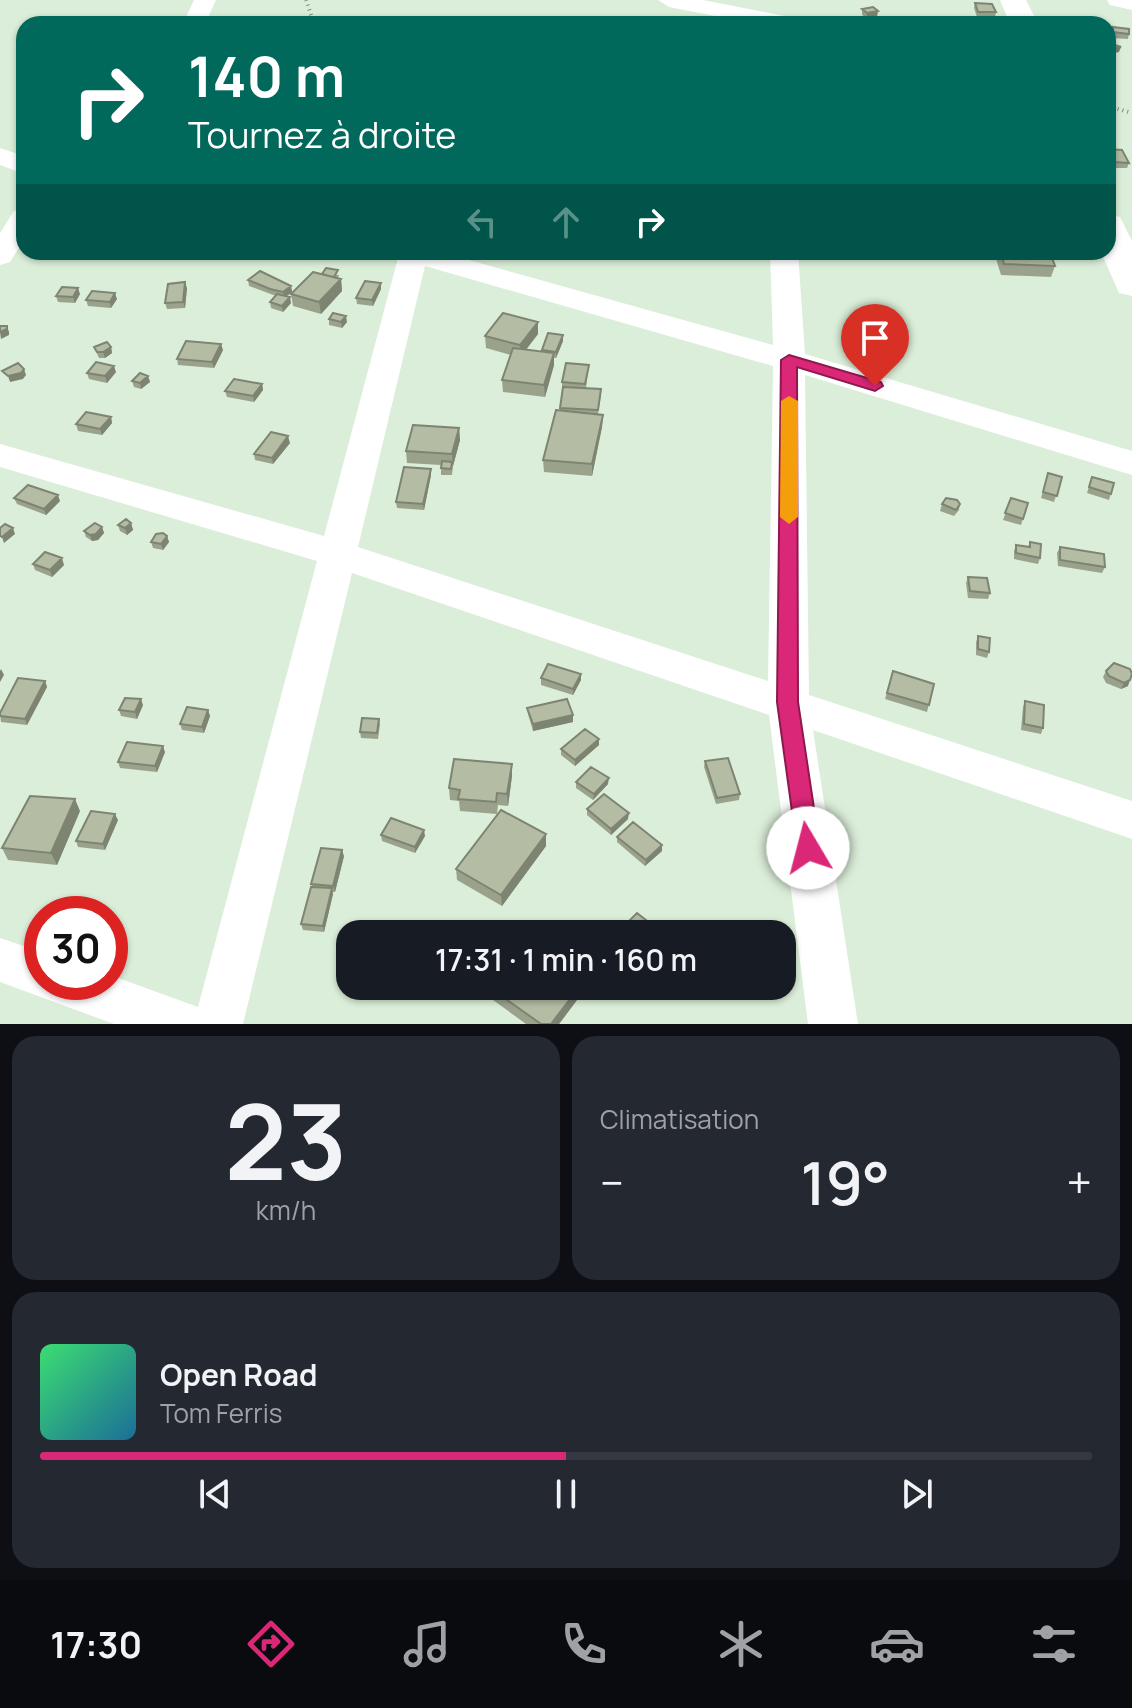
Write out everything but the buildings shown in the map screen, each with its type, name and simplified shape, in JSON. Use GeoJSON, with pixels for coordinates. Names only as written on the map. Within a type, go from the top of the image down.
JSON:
{"type":"FeatureCollection","features":[{"type":"Feature","properties":{"kind":"street"},"geometry":{"type":"LineString","coordinates":[[669,0],[770,16]]}},
{"type":"Feature","properties":{"kind":"street"},"geometry":{"type":"LineString","coordinates":[[1118,0],[1132,3]]}},
{"type":"Feature","properties":{"kind":"street"},"geometry":{"type":"LineString","coordinates":[[0,256],[16,230]]}},
{"type":"Feature","properties":{"kind":"street"},"geometry":{"type":"LineString","coordinates":[[1116,244],[1132,285]]}},
{"type":"Feature","properties":{"kind":"street"},"geometry":{"type":"LineString","coordinates":[[218,1024],[409,260]]}},
{"type":"Feature","properties":{"kind":"street"},"geometry":{"type":"LineString","coordinates":[[436,260],[789,360],[1132,463]]}},
{"type":"Feature","properties":{"kind":"street"},"geometry":{"type":"LineString","coordinates":[[784,260],[789,360],[788,702],[833,1024]]}},
{"type":"Feature","properties":{"kind":"street"},"geometry":{"type":"LineString","coordinates":[[0,455],[335,553],[788,702],[1132,820]]}},
{"type":"Feature","properties":{"kind":"street"},"geometry":{"type":"LineString","coordinates":[[0,960],[24,969]]}},
{"type":"Feature","properties":{"kind":"street"},"geometry":{"type":"LineString","coordinates":[[113,1000],[181,1024]]}},
{"type":"Feature","properties":{"kind":"slow traffic"},"geometry":{"type":"LineString","coordinates":[[789,401],[789,517]]}},
{"type":"Feature","properties":{"kind":"route"},"geometry":{"type":"LineString","coordinates":[[808,848],[788,702],[789,360],[875,386]]}}]}
